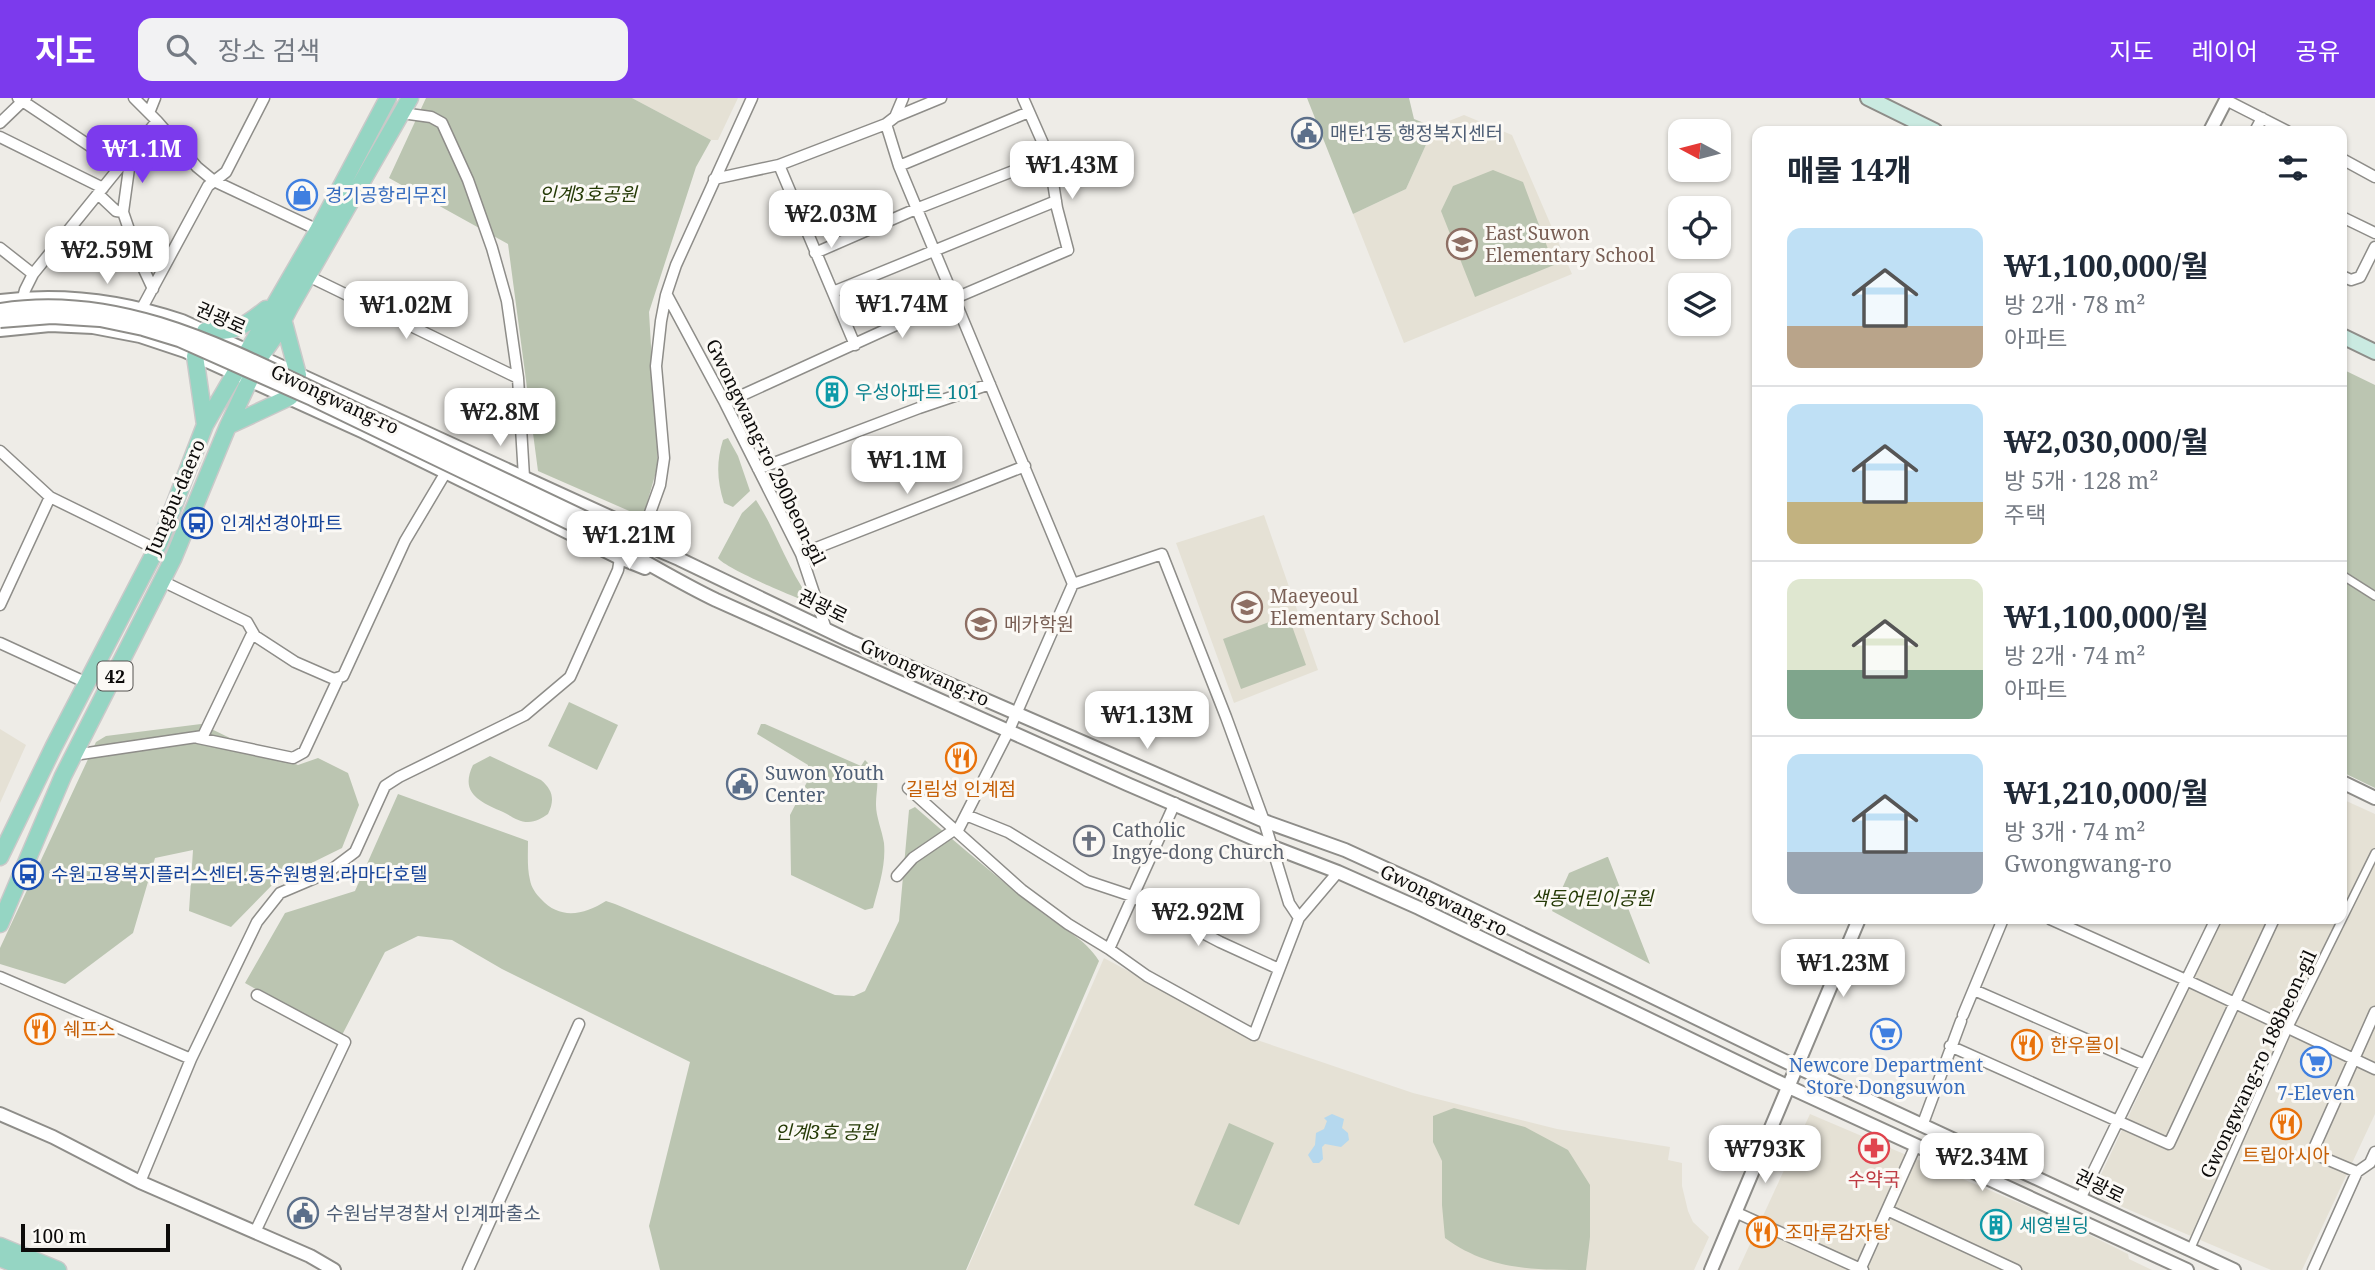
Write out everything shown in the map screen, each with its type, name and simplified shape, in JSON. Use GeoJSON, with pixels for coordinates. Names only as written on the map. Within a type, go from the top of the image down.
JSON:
{"type":"FeatureCollection","features":[{"type":"Feature","properties":{"kind":"main road","name":"Jungbu-daero"},"geometry":{"type":"LineString","coordinates":[[0,924],[74,755],[162,581],[250,381],[254,353],[276,301],[318,230],[388,98]]}},
{"type":"Feature","properties":{"kind":"main road"},"geometry":{"type":"LineString","coordinates":[[1868,98],[1925,126]]}},
{"type":"Feature","properties":{"kind":"main road","name":"Jungbu-daero"},"geometry":{"type":"LineString","coordinates":[[0,857],[156,549],[205,425],[233,374],[284,319],[406,105]]}},
{"type":"Feature","properties":{"kind":"main road"},"geometry":{"type":"LineString","coordinates":[[205,331],[234,330],[250,323],[276,301]]}},
{"type":"Feature","properties":{"kind":"main road"},"geometry":{"type":"LineString","coordinates":[[284,319],[298,375]]}},
{"type":"Feature","properties":{"kind":"main road"},"geometry":{"type":"LineString","coordinates":[[2347,338],[2375,352]]}},
{"type":"Feature","properties":{"kind":"main road"},"geometry":{"type":"LineString","coordinates":[[195,356],[205,425]]}},
{"type":"Feature","properties":{"kind":"main road"},"geometry":{"type":"LineString","coordinates":[[228,426],[290,397]]}},
{"type":"Feature","properties":{"kind":"main road"},"geometry":{"type":"LineString","coordinates":[[0,1246],[58,1270]]}},
{"type":"Feature","properties":{"kind":"main road"},"geometry":{"type":"LineString","coordinates":[[0,1258],[29,1270]]}},
{"type":"Feature","properties":{"kind":"street"},"geometry":{"type":"LineString","coordinates":[[134,98],[197,167],[214,181],[318,230]]}},
{"type":"Feature","properties":{"kind":"street"},"geometry":{"type":"LineString","coordinates":[[18,327],[22,298],[33,274],[131,153],[153,117],[155,98]]}},
{"type":"Feature","properties":{"kind":"street"},"geometry":{"type":"LineString","coordinates":[[142,308],[208,186],[226,173],[264,98]]}},
{"type":"Feature","properties":{"kind":"street"},"geometry":{"type":"LineString","coordinates":[[652,537],[646,524],[660,485],[664,458],[656,366],[666,295],[676,265],[751,98]]}},
{"type":"Feature","properties":{"kind":"street"},"geometry":{"type":"LineString","coordinates":[[897,876],[913,858],[956,831],[966,815],[1009,730],[1073,584],[899,166],[890,120],[903,98]]}},
{"type":"Feature","properties":{"kind":"street"},"geometry":{"type":"LineString","coordinates":[[714,179],[779,165],[941,98]]}},
{"type":"Feature","properties":{"kind":"street"},"geometry":{"type":"LineString","coordinates":[[725,403],[1068,250],[1049,157],[1023,98]]}},
{"type":"Feature","properties":{"kind":"street"},"geometry":{"type":"LineString","coordinates":[[2213,126],[2227,99],[2277,126]]}},
{"type":"Feature","properties":{"kind":"street"},"geometry":{"type":"LineString","coordinates":[[0,123],[22,100],[120,166]]}},
{"type":"Feature","properties":{"kind":"street"},"geometry":{"type":"LineString","coordinates":[[406,105],[438,119],[455,149],[492,248],[502,284],[518,378],[524,477]]}},
{"type":"Feature","properties":{"kind":"street"},"geometry":{"type":"LineString","coordinates":[[899,166],[1029,112]]}},
{"type":"Feature","properties":{"kind":"street"},"geometry":{"type":"LineString","coordinates":[[2258,126],[2262,118]]}},
{"type":"Feature","properties":{"kind":"street"},"geometry":{"type":"LineString","coordinates":[[0,137],[100,191],[116,211],[123,212]]}},
{"type":"Feature","properties":{"kind":"street"},"geometry":{"type":"LineString","coordinates":[[131,153],[123,212],[139,259],[153,289]]}},
{"type":"Feature","properties":{"kind":"street"},"geometry":{"type":"LineString","coordinates":[[816,253],[916,209],[1049,157]]}},
{"type":"Feature","properties":{"kind":"street"},"geometry":{"type":"LineString","coordinates":[[2347,162],[2375,177]]}},
{"type":"Feature","properties":{"kind":"street"},"geometry":{"type":"LineString","coordinates":[[779,165],[855,345]]}},
{"type":"Feature","properties":{"kind":"street"},"geometry":{"type":"LineString","coordinates":[[833,292],[1056,201]]}},
{"type":"Feature","properties":{"kind":"street"},"geometry":{"type":"LineString","coordinates":[[2347,219],[2375,233]]}},
{"type":"Feature","properties":{"kind":"street"},"geometry":{"type":"LineString","coordinates":[[2347,278],[2351,280],[2360,277],[2375,247]]}},
{"type":"Feature","properties":{"kind":"street"},"geometry":{"type":"LineString","coordinates":[[0,248],[33,274]]}},
{"type":"Feature","properties":{"kind":"street"},"geometry":{"type":"LineString","coordinates":[[308,276],[518,378]]}},
{"type":"Feature","properties":{"kind":"street","name":"Gwongwang-ro 290beon-gil"},"geometry":{"type":"LineString","coordinates":[[666,295],[725,403],[801,554],[826,629]]}},
{"type":"Feature","properties":{"kind":"street","name":"권광로"},"geometry":{"type":"LineString","coordinates":[[0,301],[65,298],[142,308],[205,331],[298,375]]}},
{"type":"Feature","properties":{"kind":"street"},"geometry":{"type":"LineString","coordinates":[[0,310],[57,306],[118,312],[180,329],[486,470],[596,530]]}},
{"type":"Feature","properties":{"kind":"street"},"geometry":{"type":"LineString","coordinates":[[0,321],[32,318],[90,319],[143,329],[179,340],[312,398],[596,530]]}},
{"type":"Feature","properties":{"kind":"street","name":"Gwongwang-ro"},"geometry":{"type":"LineString","coordinates":[[0,330],[50,325],[93,327],[140,336],[195,356],[290,397],[620,558],[1273,847],[1419,908],[1789,1087],[2183,1269]]}},
{"type":"Feature","properties":{"kind":"street","name":"Gwongwang-ro"},"geometry":{"type":"LineString","coordinates":[[298,375],[652,537],[679,559]]}},
{"type":"Feature","properties":{"kind":"street"},"geometry":{"type":"LineString","coordinates":[[758,469],[990,384]]}},
{"type":"Feature","properties":{"kind":"street"},"geometry":{"type":"LineString","coordinates":[[0,451],[50,498],[156,549]]}},
{"type":"Feature","properties":{"kind":"street"},"geometry":{"type":"LineString","coordinates":[[801,554],[1025,466]]}},
{"type":"Feature","properties":{"kind":"street"},"geometry":{"type":"LineString","coordinates":[[198,738],[293,758],[304,752],[338,679],[343,676],[405,541],[446,472]]}},
{"type":"Feature","properties":{"kind":"street"},"geometry":{"type":"LineString","coordinates":[[0,605],[50,498]]}},
{"type":"Feature","properties":{"kind":"street","name":"권광로"},"geometry":{"type":"LineString","coordinates":[[596,530],[679,559],[826,629],[1264,821],[1345,850],[1797,1067],[2234,1270]]}},
{"type":"Feature","properties":{"kind":"street","name":"Gwongwang-ro"},"geometry":{"type":"LineString","coordinates":[[596,530],[677,581]]}},
{"type":"Feature","properties":{"kind":"street"},"geometry":{"type":"LineString","coordinates":[[1073,584],[1162,554],[1264,821],[1289,904],[1298,918]]}},
{"type":"Feature","properties":{"kind":"street"},"geometry":{"type":"LineString","coordinates":[[140,1182],[191,1059],[257,922],[280,893],[327,873],[355,852],[385,786],[526,715],[570,677],[618,570],[620,558]]}},
{"type":"Feature","properties":{"kind":"street"},"geometry":{"type":"LineString","coordinates":[[2347,578],[2375,596]]}},
{"type":"Feature","properties":{"kind":"street"},"geometry":{"type":"LineString","coordinates":[[162,581],[247,622],[255,636],[295,662],[338,679]]}},
{"type":"Feature","properties":{"kind":"street"},"geometry":{"type":"LineString","coordinates":[[74,755],[203,736],[249,638],[255,636]]}},
{"type":"Feature","properties":{"kind":"street"},"geometry":{"type":"LineString","coordinates":[[0,643],[87,683]]}},
{"type":"Feature","properties":{"kind":"street"},"geometry":{"type":"LineString","coordinates":[[2347,785],[2375,799]]}},
{"type":"Feature","properties":{"kind":"street"},"geometry":{"type":"LineString","coordinates":[[908,788],[1022,890],[1068,924],[1147,976],[1254,1035],[1298,918],[1338,872]]}},
{"type":"Feature","properties":{"kind":"street"},"geometry":{"type":"LineString","coordinates":[[1109,949],[1175,803]]}},
{"type":"Feature","properties":{"kind":"street"},"geometry":{"type":"LineString","coordinates":[[966,815],[1008,832],[1087,881],[1132,896],[1279,969]]}},
{"type":"Feature","properties":{"kind":"street","name":"Gwongwang-ro 188beon-gil"},"geometry":{"type":"LineString","coordinates":[[2347,910],[2375,853]]}},
{"type":"Feature","properties":{"kind":"street"},"geometry":{"type":"LineString","coordinates":[[1711,1270],[1857,924]]}},
{"type":"Feature","properties":{"kind":"street"},"geometry":{"type":"LineString","coordinates":[[1922,1126],[1950,1046],[2001,924]]}},
{"type":"Feature","properties":{"kind":"street"},"geometry":{"type":"LineString","coordinates":[[2061,924],[2375,1069]]}},
{"type":"Feature","properties":{"kind":"street"},"geometry":{"type":"LineString","coordinates":[[2081,1198],[2214,924]]}},
{"type":"Feature","properties":{"kind":"street"},"geometry":{"type":"LineString","coordinates":[[1950,1046],[2169,1144],[2272,924]]}},
{"type":"Feature","properties":{"kind":"street","name":"Gwongwang-ro 188beon-gil"},"geometry":{"type":"LineString","coordinates":[[2190,1251],[2288,1029],[2340,924]]}},
{"type":"Feature","properties":{"kind":"street"},"geometry":{"type":"LineString","coordinates":[[0,977],[191,1059]]}},
{"type":"Feature","properties":{"kind":"street"},"geometry":{"type":"LineString","coordinates":[[1974,990],[2145,1065]]}},
{"type":"Feature","properties":{"kind":"street"},"geometry":{"type":"LineString","coordinates":[[255,1232],[345,1042],[257,995]]}},
{"type":"Feature","properties":{"kind":"street"},"geometry":{"type":"LineString","coordinates":[[2357,1172],[2312,1153],[2375,1012]]}},
{"type":"Feature","properties":{"kind":"street"},"geometry":{"type":"LineString","coordinates":[[468,1270],[579,1024]]}},
{"type":"Feature","properties":{"kind":"street"},"geometry":{"type":"LineString","coordinates":[[0,1114],[53,1137],[140,1182],[310,1256],[334,1270]]}},
{"type":"Feature","properties":{"kind":"street"},"geometry":{"type":"LineString","coordinates":[[1735,1212],[1861,1270],[1916,1145]]}},
{"type":"Feature","properties":{"kind":"street"},"geometry":{"type":"LineString","coordinates":[[2313,1270],[2357,1172],[2372,1164],[2375,1152]]}},
{"type":"Feature","properties":{"kind":"street"},"geometry":{"type":"LineString","coordinates":[[1887,1210],[2016,1270]]}},
{"type":"Feature","properties":{"kind":"shaded area"},"geometry":{"type":"Polygon","coordinates":[[[632,98],[738,98],[718,140],[711,140],[632,98]]]}},
{"type":"Feature","properties":{"kind":"shaded area","name":"East Suwon Elementary School"},"geometry":{"type":"Polygon","coordinates":[[[1464,115],[1512,135],[1572,274],[1404,343],[1353,214],[1406,189],[1434,127],[1464,115]]]}},
{"type":"Feature","properties":{"kind":"shaded area","name":"Maeyeoul Elementary School"},"geometry":{"type":"Polygon","coordinates":[[[1264,515],[1318,670],[1234,703],[1176,543],[1264,515]]]}},
{"type":"Feature","properties":{"kind":"shaded area"},"geometry":{"type":"Polygon","coordinates":[[[0,729],[26,745],[0,803],[0,729]]]}},
{"type":"Feature","properties":{"kind":"shaded area"},"geometry":{"type":"Polygon","coordinates":[[[2347,801],[2375,814],[2375,1114],[2302,1270],[2271,1270],[2099,1197],[2095,1187],[2220,924],[2347,924],[2347,801]]]}},
{"type":"Feature","properties":{"kind":"shaded area"},"geometry":{"type":"Polygon","coordinates":[[[1104,958],[1257,1040],[1413,1093],[1557,1129],[1670,1147],[1668,1160],[1682,1163],[1682,1186],[1688,1211],[1693,1222],[1709,1237],[1694,1270],[967,1270],[1104,958]]]}},
{"type":"Feature","properties":{"kind":"shaded area"},"geometry":{"type":"Polygon","coordinates":[[[1810,1114],[2057,1219],[2128,1254],[2129,1259],[2152,1270],[1738,1270],[1810,1114]]]}},
{"type":"Feature","properties":{"kind":"green space","name":"인계3호공원"},"geometry":{"type":"Polygon","coordinates":[[[426,98],[632,98],[711,140],[696,167],[649,312],[658,465],[643,517],[538,471],[508,244],[389,178],[426,98]]]}},
{"type":"Feature","properties":{"kind":"green space"},"geometry":{"type":"Polygon","coordinates":[[[1307,98],[1409,98],[1414,119],[1434,127],[1406,189],[1353,214],[1307,98]]]}},
{"type":"Feature","properties":{"kind":"green space"},"geometry":{"type":"Polygon","coordinates":[[[1493,170],[1523,182],[1554,265],[1475,297],[1441,211],[1453,186],[1493,170]]]}},
{"type":"Feature","properties":{"kind":"green space"},"geometry":{"type":"Polygon","coordinates":[[[2347,371],[2375,385],[2375,788],[2347,774],[2347,371]]]}},
{"type":"Feature","properties":{"kind":"green space"},"geometry":{"type":"Polygon","coordinates":[[[728,438],[738,456],[750,491],[733,507],[724,503],[719,479],[721,448],[723,440],[728,438]]]}},
{"type":"Feature","properties":{"kind":"green space"},"geometry":{"type":"Polygon","coordinates":[[[756,500],[809,602],[746,575],[718,558],[742,513],[756,500]]]}},
{"type":"Feature","properties":{"kind":"green space"},"geometry":{"type":"Polygon","coordinates":[[[1288,615],[1306,665],[1241,689],[1223,639],[1288,615]]]}},
{"type":"Feature","properties":{"kind":"green space"},"geometry":{"type":"Polygon","coordinates":[[[569,702],[618,725],[597,770],[548,746],[569,702]]]}},
{"type":"Feature","properties":{"kind":"green space"},"geometry":{"type":"Polygon","coordinates":[[[201,724],[298,765],[318,758],[348,773],[359,805],[342,848],[277,880],[231,927],[189,911],[193,850],[155,858],[133,933],[65,984],[0,964],[0,948],[96,742],[106,736],[201,724]]]}},
{"type":"Feature","properties":{"kind":"green space"},"geometry":{"type":"Polygon","coordinates":[[[761,724],[861,766],[865,760],[874,772],[877,781],[876,810],[883,838],[884,859],[873,908],[865,910],[791,875],[790,815],[807,782],[808,765],[757,734],[761,724]]]}},
{"type":"Feature","properties":{"kind":"green space"},"geometry":{"type":"Polygon","coordinates":[[[490,756],[545,784],[552,796],[548,814],[534,821],[521,821],[487,805],[475,796],[469,783],[469,775],[473,765],[490,756]]]}},
{"type":"Feature","properties":{"kind":"green space","name":"인계3호 공원"},"geometry":{"type":"Polygon","coordinates":[[[398,794],[528,841],[531,885],[548,906],[556,910],[564,913],[581,912],[606,901],[835,995],[854,996],[865,991],[899,921],[909,810],[915,807],[1025,899],[1080,940],[1099,961],[966,1270],[660,1270],[649,1226],[690,1062],[502,969],[452,940],[418,936],[385,952],[341,1037],[245,983],[285,913],[355,891],[398,794]]]}},
{"type":"Feature","properties":{"kind":"green space","name":"색동어린이공원"},"geometry":{"type":"Polygon","coordinates":[[[1608,857],[1650,964],[1552,911],[1569,873],[1608,857]]]}},
{"type":"Feature","properties":{"kind":"green space"},"geometry":{"type":"Polygon","coordinates":[[[1454,1108],[1525,1127],[1568,1150],[1590,1185],[1590,1237],[1586,1270],[1547,1270],[1512,1266],[1461,1249],[1445,1238],[1442,1161],[1433,1142],[1433,1116],[1454,1108]]]}},
{"type":"Feature","properties":{"kind":"green space"},"geometry":{"type":"Polygon","coordinates":[[[1229,1123],[1274,1143],[1239,1225],[1194,1205],[1229,1123]]]}},
{"type":"Feature","properties":{"kind":"water"},"geometry":{"type":"Polygon","coordinates":[[[1332,1114],[1344,1119],[1342,1128],[1348,1133],[1349,1140],[1341,1147],[1325,1144],[1322,1147],[1323,1159],[1319,1163],[1313,1163],[1308,1155],[1315,1145],[1316,1133],[1324,1129],[1327,1121],[1324,1118],[1332,1114]]]}},
{"type":"Feature","properties":{"kind":"place","name":"매탄1동 행정복지센터"},"geometry":{"type":"Point","coordinates":[1307,133]}},
{"type":"Feature","properties":{"kind":"place","name":"경기공항리무진"},"geometry":{"type":"Point","coordinates":[302,195]}},
{"type":"Feature","properties":{"kind":"place","name":"East Suwon Elementary School"},"geometry":{"type":"Point","coordinates":[1462,244]}},
{"type":"Feature","properties":{"kind":"place","name":"우성아파트 101"},"geometry":{"type":"Point","coordinates":[832,392]}},
{"type":"Feature","properties":{"kind":"place","name":"인계선경아파트"},"geometry":{"type":"Point","coordinates":[197,523]}},
{"type":"Feature","properties":{"kind":"place","name":"Maeyeoul Elementary School"},"geometry":{"type":"Point","coordinates":[1247,607]}},
{"type":"Feature","properties":{"kind":"place","name":"메카학원"},"geometry":{"type":"Point","coordinates":[981,624]}},
{"type":"Feature","properties":{"kind":"place","name":"길림성 인계점"},"geometry":{"type":"Point","coordinates":[961,758]}},
{"type":"Feature","properties":{"kind":"place","name":"Suwon Youth Center"},"geometry":{"type":"Point","coordinates":[742,784]}},
{"type":"Feature","properties":{"kind":"place","name":"Catholic Ingye-dong Church"},"geometry":{"type":"Point","coordinates":[1089,841]}},
{"type":"Feature","properties":{"kind":"place","name":"수원고용복지플러스센터.동수원병원.라마다호텔"},"geometry":{"type":"Point","coordinates":[28,874]}},
{"type":"Feature","properties":{"kind":"place","name":"쉐프스"},"geometry":{"type":"Point","coordinates":[40,1029]}},
{"type":"Feature","properties":{"kind":"place","name":"Newcore Department Store Dongsuwon"},"geometry":{"type":"Point","coordinates":[1886,1034]}},
{"type":"Feature","properties":{"kind":"place","name":"한우몰이"},"geometry":{"type":"Point","coordinates":[2027,1045]}},
{"type":"Feature","properties":{"kind":"place","name":"7-Eleven"},"geometry":{"type":"Point","coordinates":[2316,1062]}},
{"type":"Feature","properties":{"kind":"place","name":"트립아시아"},"geometry":{"type":"Point","coordinates":[2286,1124]}},
{"type":"Feature","properties":{"kind":"place","name":"수약국"},"geometry":{"type":"Point","coordinates":[1874,1148]}},
{"type":"Feature","properties":{"kind":"place","name":"수원남부경찰서 인계파출소"},"geometry":{"type":"Point","coordinates":[303,1213]}},
{"type":"Feature","properties":{"kind":"place","name":"세영빌딩"},"geometry":{"type":"Point","coordinates":[1996,1225]}},
{"type":"Feature","properties":{"kind":"place","name":"조마루감자탕"},"geometry":{"type":"Point","coordinates":[1762,1232]}}]}
